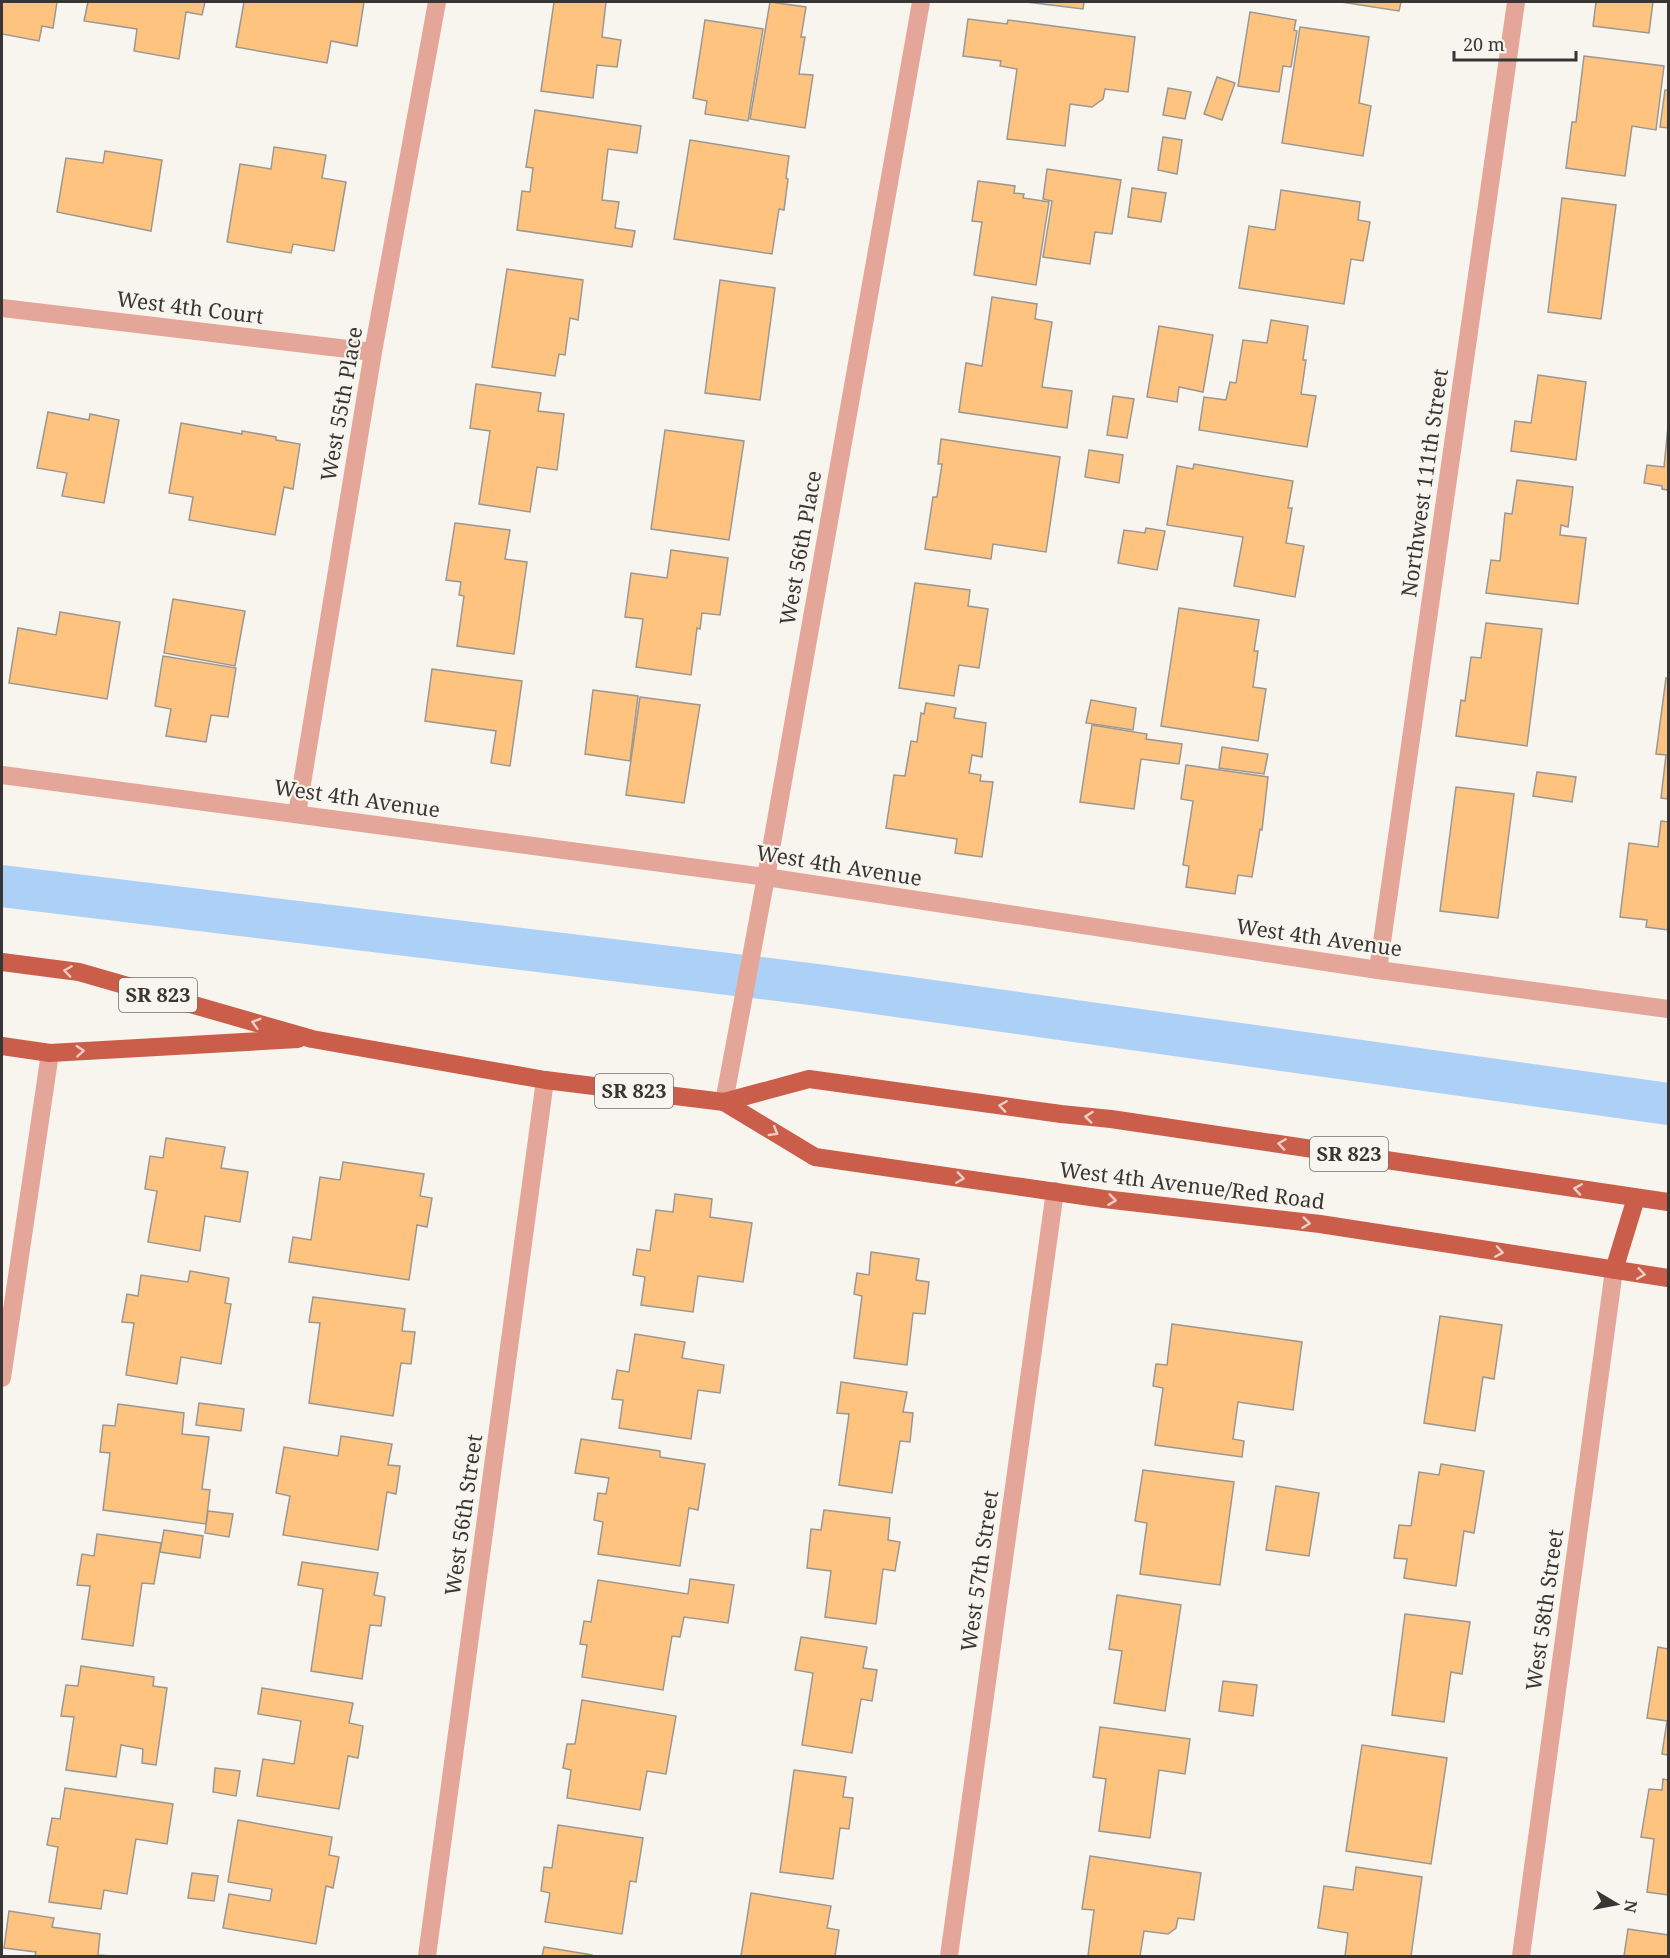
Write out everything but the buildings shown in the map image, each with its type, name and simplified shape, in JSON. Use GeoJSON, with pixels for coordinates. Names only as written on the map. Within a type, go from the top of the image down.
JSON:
{"type":"FeatureCollection","features":[{"type":"Feature","properties":{"kind":"main road","name":"West 4th Avenue/Red Road"},"geometry":{"type":"LineString","coordinates":[[2,962],[79,972],[312,1039],[545,1080],[724,1102],[809,1079],[1111,1119],[1668,1202]]}},
{"type":"Feature","properties":{"kind":"main road","name":"West 4th Avenue/Red Road"},"geometry":{"type":"LineString","coordinates":[[2,1046],[50,1053],[312,1039]]}},
{"type":"Feature","properties":{"kind":"main road","name":"West 4th Avenue/Red Road"},"geometry":{"type":"LineString","coordinates":[[724,1102],[815,1156],[1104,1200],[1320,1224],[1668,1278]]}},
{"type":"Feature","properties":{"kind":"main road"},"geometry":{"type":"LineString","coordinates":[[1614,1270],[1636,1198]]}},
{"type":"Feature","properties":{"kind":"street","name":"West 55th Place"},"geometry":{"type":"LineString","coordinates":[[297,814],[373,352],[437,2]]}},
{"type":"Feature","properties":{"kind":"street","name":"West 56th Place"},"geometry":{"type":"LineString","coordinates":[[724,1102],[921,2]]}},
{"type":"Feature","properties":{"kind":"street","name":"Northwest 111th Street"},"geometry":{"type":"LineString","coordinates":[[1378,970],[1516,2]]}},
{"type":"Feature","properties":{"kind":"street","name":"West 4th Court"},"geometry":{"type":"LineString","coordinates":[[2,308],[373,352]]}},
{"type":"Feature","properties":{"kind":"street","name":"West 4th Avenue"},"geometry":{"type":"LineString","coordinates":[[2,774],[766,877],[1378,970],[1668,1009]]}},
{"type":"Feature","properties":{"kind":"street"},"geometry":{"type":"LineString","coordinates":[[2,1378],[50,1053]]}},
{"type":"Feature","properties":{"kind":"street","name":"West 56th Street"},"geometry":{"type":"LineString","coordinates":[[426,1956],[545,1080]]}},
{"type":"Feature","properties":{"kind":"street","name":"West 57th Street"},"geometry":{"type":"LineString","coordinates":[[949,1956],[1055,1191]]}},
{"type":"Feature","properties":{"kind":"street","name":"West 58th Street"},"geometry":{"type":"LineString","coordinates":[[1521,1956],[1614,1270]]}},
{"type":"Feature","properties":{"kind":"waterway"},"geometry":{"type":"LineString","coordinates":[[2,886],[818,985],[1668,1104]]}}]}
